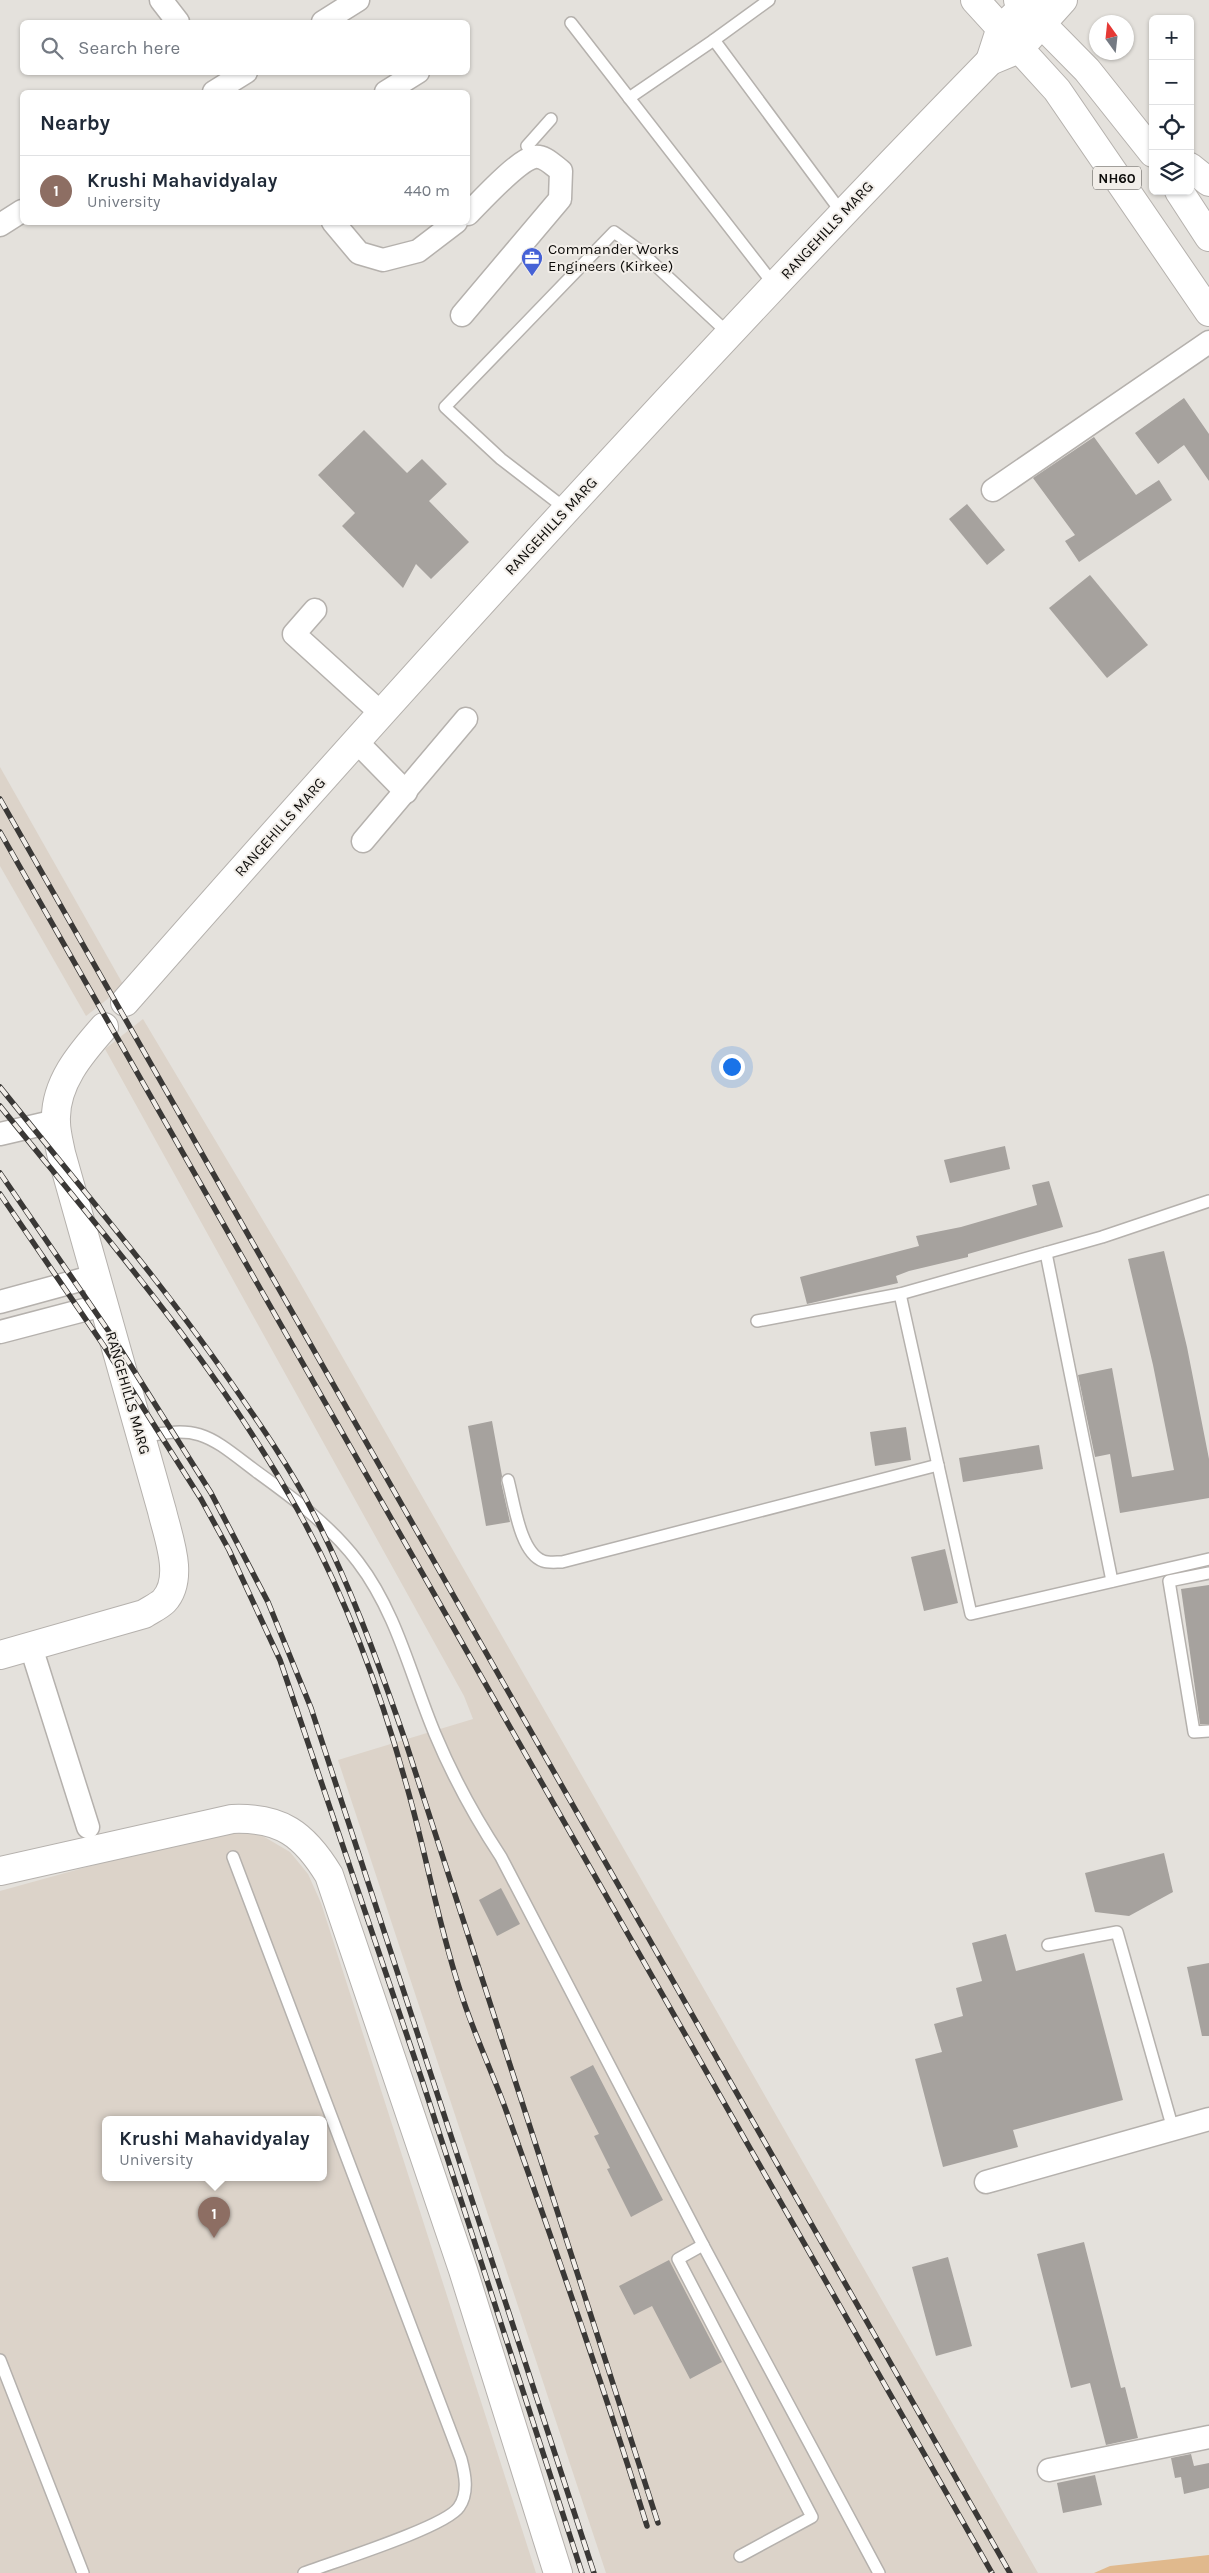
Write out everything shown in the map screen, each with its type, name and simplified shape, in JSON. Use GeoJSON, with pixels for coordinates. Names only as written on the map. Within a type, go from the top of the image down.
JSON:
{"type":"FeatureCollection","features":[{"type":"Feature","properties":{"kind":"main road","name":"NH60"},"geometry":{"type":"LineString","coordinates":[[975,0],[1000,30],[1057,90],[1209,312]]}},
{"type":"Feature","properties":{"kind":"main road"},"geometry":{"type":"LineString","coordinates":[[990,62],[1000,30],[1028,8],[1063,0]]}},
{"type":"Feature","properties":{"kind":"main road","name":"NH60"},"geometry":{"type":"LineString","coordinates":[[1028,8],[1087,70],[1151,150]]}},
{"type":"Feature","properties":{"kind":"main road"},"geometry":{"type":"LineString","coordinates":[[990,62],[1019,49],[1028,8]]}},
{"type":"Feature","properties":{"kind":"main road","name":"RANGEHILLS MARG"},"geometry":{"type":"LineString","coordinates":[[125,1002],[504,575],[842,213],[990,62]]}},
{"type":"Feature","properties":{"kind":"main road"},"geometry":{"type":"LineString","coordinates":[[1194,170],[1209,182]]}},
{"type":"Feature","properties":{"kind":"main road"},"geometry":{"type":"LineString","coordinates":[[1182,195],[1209,237]]}},
{"type":"Feature","properties":{"kind":"main road","name":"RANGEHILLS MARG"},"geometry":{"type":"LineString","coordinates":[[0,1655],[144,1614],[164,1601],[173,1584],[174,1562],[162,1510],[61,1153],[56,1120],[61,1090],[78,1057],[104,1026]]}},
{"type":"Feature","properties":{"kind":"main road"},"geometry":{"type":"LineString","coordinates":[[0,1871],[232,1819],[256,1818],[278,1824],[297,1836],[315,1853],[328,1875],[463,2270],[558,2573]]}},
{"type":"Feature","properties":{"kind":"street"},"geometry":{"type":"LineString","coordinates":[[161,0],[176,20]]}},
{"type":"Feature","properties":{"kind":"street"},"geometry":{"type":"LineString","coordinates":[[326,20],[358,0]]}},
{"type":"Feature","properties":{"kind":"street"},"geometry":{"type":"LineString","coordinates":[[223,86],[241,75]]}},
{"type":"Feature","properties":{"kind":"street"},"geometry":{"type":"LineString","coordinates":[[389,90],[413,75]]}},
{"type":"Feature","properties":{"kind":"street"},"geometry":{"type":"LineString","coordinates":[[462,315],[560,200],[561,171],[547,159],[534,157],[520,164],[470,212]]}},
{"type":"Feature","properties":{"kind":"street"},"geometry":{"type":"LineString","coordinates":[[0,225],[20,211]]}},
{"type":"Feature","properties":{"kind":"street"},"geometry":{"type":"LineString","coordinates":[[337,225],[360,253],[383,260],[418,251],[452,225]]}},
{"type":"Feature","properties":{"kind":"street"},"geometry":{"type":"LineString","coordinates":[[993,490],[1209,342]]}},
{"type":"Feature","properties":{"kind":"street"},"geometry":{"type":"LineString","coordinates":[[315,610],[294,634],[381,713]]}},
{"type":"Feature","properties":{"kind":"street"},"geometry":{"type":"LineString","coordinates":[[363,841],[466,719]]}},
{"type":"Feature","properties":{"kind":"street"},"geometry":{"type":"LineString","coordinates":[[356,742],[406,792]]}},
{"type":"Feature","properties":{"kind":"street"},"geometry":{"type":"LineString","coordinates":[[0,1134],[56,1120]]}},
{"type":"Feature","properties":{"kind":"street"},"geometry":{"type":"LineString","coordinates":[[0,1302],[95,1276]]}},
{"type":"Feature","properties":{"kind":"street"},"geometry":{"type":"LineString","coordinates":[[0,1332],[103,1305]]}},
{"type":"Feature","properties":{"kind":"street"},"geometry":{"type":"LineString","coordinates":[[31,1647],[88,1826]]}},
{"type":"Feature","properties":{"kind":"street"},"geometry":{"type":"LineString","coordinates":[[986,2182],[1209,2119]]}},
{"type":"Feature","properties":{"kind":"street"},"geometry":{"type":"LineString","coordinates":[[1049,2470],[1209,2438]]}},
{"type":"Feature","properties":{"kind":"lane"},"geometry":{"type":"LineString","coordinates":[[629,98],[769,0]]}},
{"type":"Feature","properties":{"kind":"lane"},"geometry":{"type":"LineString","coordinates":[[571,24],[775,286]]}},
{"type":"Feature","properties":{"kind":"lane"},"geometry":{"type":"LineString","coordinates":[[714,40],[842,213]]}},
{"type":"Feature","properties":{"kind":"lane"},"geometry":{"type":"LineString","coordinates":[[534,157],[527,146],[551,119]]}},
{"type":"Feature","properties":{"kind":"lane"},"geometry":{"type":"LineString","coordinates":[[566,509],[501,459],[445,407],[614,232],[639,250],[730,335]]}},
{"type":"Feature","properties":{"kind":"lane"},"geometry":{"type":"LineString","coordinates":[[757,1321],[900,1294],[1046,1253],[1209,1201]]}},
{"type":"Feature","properties":{"kind":"lane"},"geometry":{"type":"LineString","coordinates":[[1046,1253],[1112,1581]]}},
{"type":"Feature","properties":{"kind":"lane"},"geometry":{"type":"LineString","coordinates":[[900,1294],[971,1614],[1209,1559]]}},
{"type":"Feature","properties":{"kind":"lane"},"geometry":{"type":"LineString","coordinates":[[141,1438],[167,1431],[188,1431],[219,1443],[326,1527],[358,1562],[381,1597],[436,1736],[480,1825],[501,1857],[875,2571]]}},
{"type":"Feature","properties":{"kind":"lane"},"geometry":{"type":"LineString","coordinates":[[508,1480],[524,1540],[530,1554],[544,1562],[562,1562],[938,1465]]}},
{"type":"Feature","properties":{"kind":"lane"},"geometry":{"type":"LineString","coordinates":[[1167,1568],[1194,1732],[1209,1730]]}},
{"type":"Feature","properties":{"kind":"lane"},"geometry":{"type":"LineString","coordinates":[[1169,1581],[1209,1573]]}},
{"type":"Feature","properties":{"kind":"lane"},"geometry":{"type":"LineString","coordinates":[[233,1857],[461,2459],[467,2481],[459,2507],[438,2524],[304,2573]]}},
{"type":"Feature","properties":{"kind":"lane"},"geometry":{"type":"LineString","coordinates":[[1048,1945],[1117,1932],[1173,2129]]}},
{"type":"Feature","properties":{"kind":"lane"},"geometry":{"type":"LineString","coordinates":[[703,2245],[678,2259],[812,2517],[740,2556]]}},
{"type":"Feature","properties":{"kind":"lane"},"geometry":{"type":"LineString","coordinates":[[0,2360],[83,2573]]}},
{"type":"Feature","properties":{"kind":"shaded area"},"geometry":{"type":"Polygon","coordinates":[[[0,767],[124,986],[86,1016],[0,866],[0,767]]]}},
{"type":"Feature","properties":{"kind":"shaded area"},"geometry":{"type":"Polygon","coordinates":[[[143,1019],[295,1274],[1038,2573],[606,2573],[338,1760],[473,1719],[464,1696],[105,1049],[143,1019]]]}},
{"type":"Feature","properties":{"kind":"shaded area"},"geometry":{"type":"Polygon","coordinates":[[[230,1831],[261,1835],[290,1852],[308,1874],[321,1903],[536,2573],[0,2573],[0,1891],[177,1842],[230,1831]]]}},
{"type":"Feature","properties":{"kind":"shaded area"},"geometry":{"type":"Polygon","coordinates":[[[1209,2555],[1209,2573],[1094,2573],[1110,2566],[1209,2555]]]}},
{"type":"Feature","properties":{"kind":"building"},"geometry":{"type":"Polygon","coordinates":[[[1184,398],[1209,434],[1209,481],[1184,445],[1158,464],[1135,433],[1184,398]]]}},
{"type":"Feature","properties":{"kind":"building"},"geometry":{"type":"Polygon","coordinates":[[[364,430],[407,473],[422,459],[447,484],[429,501],[469,542],[431,579],[416,564],[403,588],[342,526],[355,513],[318,475],[364,430]]]}},
{"type":"Feature","properties":{"kind":"building"},"geometry":{"type":"Polygon","coordinates":[[[1094,437],[1136,495],[1159,480],[1172,500],[1079,562],[1065,541],[1075,535],[1033,478],[1094,437]]]}},
{"type":"Feature","properties":{"kind":"building"},"geometry":{"type":"Polygon","coordinates":[[[967,504],[1005,550],[987,565],[949,519],[967,504]]]}},
{"type":"Feature","properties":{"kind":"building"},"geometry":{"type":"Polygon","coordinates":[[[1090,575],[1148,645],[1107,678],[1049,608],[1090,575]]]}},
{"type":"Feature","properties":{"kind":"building"},"geometry":{"type":"Polygon","coordinates":[[[1005,1146],[1010,1169],[950,1183],[944,1160],[1005,1146]]]}},
{"type":"Feature","properties":{"kind":"building"},"geometry":{"type":"Polygon","coordinates":[[[1049,1181],[1063,1227],[968,1254],[968,1257],[909,1271],[896,1276],[898,1283],[807,1304],[800,1277],[919,1246],[916,1236],[961,1227],[1037,1205],[1032,1185],[1049,1181]]]}},
{"type":"Feature","properties":{"kind":"building"},"geometry":{"type":"Polygon","coordinates":[[[1164,1251],[1187,1347],[1209,1459],[1209,1498],[1120,1513],[1110,1454],[1095,1457],[1078,1375],[1112,1368],[1132,1477],[1174,1470],[1153,1365],[1128,1259],[1164,1251]]]}},
{"type":"Feature","properties":{"kind":"building"},"geometry":{"type":"Polygon","coordinates":[[[492,1421],[502,1476],[501,1482],[510,1522],[486,1526],[468,1426],[492,1421]]]}},
{"type":"Feature","properties":{"kind":"building"},"geometry":{"type":"Polygon","coordinates":[[[906,1427],[911,1460],[875,1466],[870,1432],[906,1427]]]}},
{"type":"Feature","properties":{"kind":"building"},"geometry":{"type":"Polygon","coordinates":[[[1039,1445],[1043,1469],[963,1482],[959,1458],[1039,1445]]]}},
{"type":"Feature","properties":{"kind":"building"},"geometry":{"type":"Polygon","coordinates":[[[945,1549],[958,1603],[924,1611],[911,1557],[945,1549]]]}},
{"type":"Feature","properties":{"kind":"building"},"geometry":{"type":"Polygon","coordinates":[[[1209,1585],[1209,1724],[1200,1724],[1181,1589],[1209,1585]]]}},
{"type":"Feature","properties":{"kind":"building"},"geometry":{"type":"Polygon","coordinates":[[[1164,1853],[1173,1892],[1129,1916],[1095,1912],[1085,1873],[1164,1853]]]}},
{"type":"Feature","properties":{"kind":"building"},"geometry":{"type":"Polygon","coordinates":[[[501,1888],[520,1924],[497,1936],[479,1900],[501,1888]]]}},
{"type":"Feature","properties":{"kind":"building"},"geometry":{"type":"Polygon","coordinates":[[[1006,1934],[1016,1971],[1084,1953],[1123,2100],[1013,2130],[1018,2147],[943,2167],[915,2059],[942,2052],[934,2024],[963,2016],[956,1988],[982,1981],[972,1943],[1006,1934]]]}},
{"type":"Feature","properties":{"kind":"building"},"geometry":{"type":"Polygon","coordinates":[[[1209,1963],[1209,2036],[1202,2036],[1187,1967],[1209,1963]]]}},
{"type":"Feature","properties":{"kind":"building"},"geometry":{"type":"Polygon","coordinates":[[[593,2065],[663,2200],[631,2217],[607,2169],[610,2168],[594,2136],[599,2134],[570,2077],[593,2065]]]}},
{"type":"Feature","properties":{"kind":"building"},"geometry":{"type":"Polygon","coordinates":[[[1084,2242],[1121,2388],[1125,2387],[1138,2438],[1106,2445],[1090,2383],[1071,2388],[1037,2254],[1084,2242]]]}},
{"type":"Feature","properties":{"kind":"building"},"geometry":{"type":"Polygon","coordinates":[[[948,2257],[972,2346],[936,2356],[912,2267],[948,2257]]]}},
{"type":"Feature","properties":{"kind":"building"},"geometry":{"type":"Polygon","coordinates":[[[669,2260],[722,2362],[690,2379],[652,2306],[634,2315],[619,2286],[669,2260]]]}},
{"type":"Feature","properties":{"kind":"building"},"geometry":{"type":"Polygon","coordinates":[[[1191,2454],[1194,2466],[1209,2463],[1209,2488],[1184,2494],[1181,2477],[1175,2478],[1171,2458],[1191,2454]]]}},
{"type":"Feature","properties":{"kind":"building"},"geometry":{"type":"Polygon","coordinates":[[[1095,2475],[1102,2505],[1063,2513],[1057,2483],[1095,2475]]]}},
{"type":"Feature","properties":{"kind":"railway"},"geometry":{"type":"LineString","coordinates":[[0,799],[1010,2573]]}},
{"type":"Feature","properties":{"kind":"railway"},"geometry":{"type":"LineString","coordinates":[[0,832],[992,2573]]}},
{"type":"Feature","properties":{"kind":"railway"},"geometry":{"type":"LineString","coordinates":[[0,1087],[122,1238],[211,1354],[292,1475],[323,1532],[373,1649],[405,1740],[658,2523]]}},
{"type":"Feature","properties":{"kind":"railway"},"geometry":{"type":"LineString","coordinates":[[0,1106],[157,1300],[194,1350],[264,1453],[296,1507],[330,1572],[359,1640],[395,1745],[444,1936],[464,2003],[507,2113],[561,2267],[647,2526]]}},
{"type":"Feature","properties":{"kind":"railway"},"geometry":{"type":"LineString","coordinates":[[0,1173],[114,1339],[211,1493],[268,1602],[311,1708],[594,2573]]}},
{"type":"Feature","properties":{"kind":"railway"},"geometry":{"type":"LineString","coordinates":[[0,1194],[104,1346],[201,1499],[229,1550],[280,1660],[422,2080],[582,2573]]}},
{"type":"Feature","properties":{"kind":"place","name":"Commander Works Engineers (Kirkee)"},"geometry":{"type":"Point","coordinates":[532,277]}},
{"type":"Feature","properties":{"kind":"place","name":"Krushi Mahavidyalay"},"geometry":{"type":"Point","coordinates":[214,2238]}}]}
